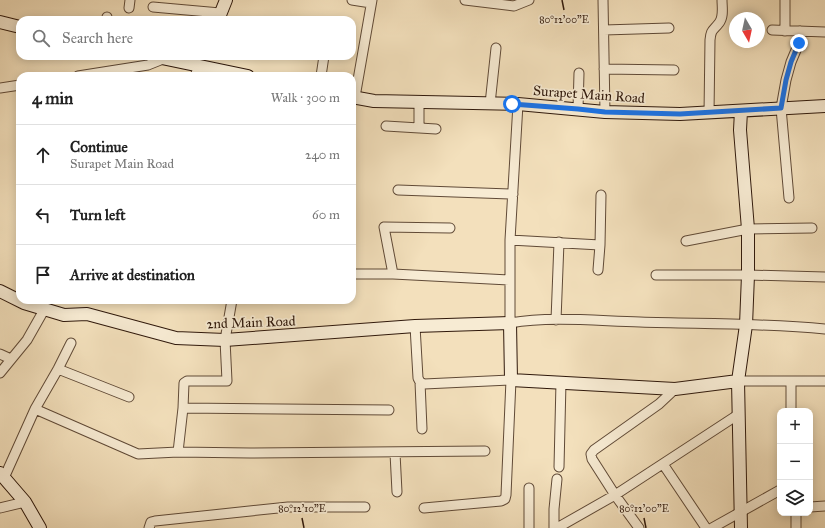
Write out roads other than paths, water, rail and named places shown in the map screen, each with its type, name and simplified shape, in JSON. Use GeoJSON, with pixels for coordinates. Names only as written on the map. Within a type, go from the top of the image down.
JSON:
{"type":"FeatureCollection","features":[{"type":"Feature","properties":{"kind":"street"},"geometry":{"type":"LineString","coordinates":[[219,16],[226,0]]}},
{"type":"Feature","properties":{"kind":"street"},"geometry":{"type":"LineString","coordinates":[[352,0],[372,2],[356,82]]}},
{"type":"Feature","properties":{"kind":"street"},"geometry":{"type":"LineString","coordinates":[[465,0],[514,6],[529,0]]}},
{"type":"Feature","properties":{"kind":"street"},"geometry":{"type":"LineString","coordinates":[[603,0],[605,112]]}},
{"type":"Feature","properties":{"kind":"street"},"geometry":{"type":"LineString","coordinates":[[709,112],[710,33],[714,27],[720,23],[723,16],[722,0]]}},
{"type":"Feature","properties":{"kind":"street"},"geometry":{"type":"LineString","coordinates":[[785,0],[785,30]]}},
{"type":"Feature","properties":{"kind":"street"},"geometry":{"type":"LineString","coordinates":[[153,7],[212,16]]}},
{"type":"Feature","properties":{"kind":"street"},"geometry":{"type":"LineString","coordinates":[[0,22],[16,26]]}},
{"type":"Feature","properties":{"kind":"street"},"geometry":{"type":"LineString","coordinates":[[604,30],[669,28]]}},
{"type":"Feature","properties":{"kind":"street"},"geometry":{"type":"LineString","coordinates":[[772,30],[825,32]]}},
{"type":"Feature","properties":{"kind":"street"},"geometry":{"type":"LineString","coordinates":[[789,198],[781,108],[786,80],[791,62],[799,43],[800,31]]}},
{"type":"Feature","properties":{"kind":"street"},"geometry":{"type":"LineString","coordinates":[[490,104],[496,48]]}},
{"type":"Feature","properties":{"kind":"street"},"geometry":{"type":"LineString","coordinates":[[101,72],[148,64],[153,60]]}},
{"type":"Feature","properties":{"kind":"street"},"geometry":{"type":"LineString","coordinates":[[171,60],[228,72]]}},
{"type":"Feature","properties":{"kind":"street"},"geometry":{"type":"LineString","coordinates":[[322,72],[323,60]]}},
{"type":"Feature","properties":{"kind":"street"},"geometry":{"type":"LineString","coordinates":[[604,69],[674,70]]}},
{"type":"Feature","properties":{"kind":"street"},"geometry":{"type":"LineString","coordinates":[[578,109],[580,73]]}},
{"type":"Feature","properties":{"kind":"street"},"geometry":{"type":"LineString","coordinates":[[0,88],[16,86]]}},
{"type":"Feature","properties":{"kind":"street","name":"Surapet Main Road"},"geometry":{"type":"LineString","coordinates":[[356,98],[374,101],[518,104],[605,112],[680,114],[825,106]]}},
{"type":"Feature","properties":{"kind":"street"},"geometry":{"type":"LineString","coordinates":[[419,102],[419,128]]}},
{"type":"Feature","properties":{"kind":"street"},"geometry":{"type":"LineString","coordinates":[[424,508],[501,501],[505,499],[506,495],[511,380],[509,280],[510,240],[518,104]]}},
{"type":"Feature","properties":{"kind":"street"},"geometry":{"type":"LineString","coordinates":[[741,111],[741,150],[748,229],[746,325],[738,381],[741,528]]}},
{"type":"Feature","properties":{"kind":"street"},"geometry":{"type":"LineString","coordinates":[[386,126],[436,129]]}},
{"type":"Feature","properties":{"kind":"street"},"geometry":{"type":"LineString","coordinates":[[398,190],[513,194]]}},
{"type":"Feature","properties":{"kind":"street"},"geometry":{"type":"LineString","coordinates":[[598,270],[601,195]]}},
{"type":"Feature","properties":{"kind":"street"},"geometry":{"type":"LineString","coordinates":[[394,274],[384,227],[450,228]]}},
{"type":"Feature","properties":{"kind":"street"},"geometry":{"type":"LineString","coordinates":[[686,241],[748,229],[812,228]]}},
{"type":"Feature","properties":{"kind":"street"},"geometry":{"type":"LineString","coordinates":[[510,240],[600,245]]}},
{"type":"Feature","properties":{"kind":"street"},"geometry":{"type":"LineString","coordinates":[[556,320],[559,242]]}},
{"type":"Feature","properties":{"kind":"street"},"geometry":{"type":"LineString","coordinates":[[356,274],[394,274],[509,280]]}},
{"type":"Feature","properties":{"kind":"street"},"geometry":{"type":"LineString","coordinates":[[656,275],[825,277]]}},
{"type":"Feature","properties":{"kind":"street","name":"2nd Main Road"},"geometry":{"type":"LineString","coordinates":[[0,291],[16,298]]}},
{"type":"Feature","properties":{"kind":"street","name":"2nd Main Road"},"geometry":{"type":"LineString","coordinates":[[30,304],[44,310],[64,315],[87,314],[176,338],[226,340],[414,326],[510,323]]}},
{"type":"Feature","properties":{"kind":"street"},"geometry":{"type":"LineString","coordinates":[[178,452],[183,408],[182,387],[184,383],[187,381],[227,381],[226,340],[231,304]]}},
{"type":"Feature","properties":{"kind":"street"},"geometry":{"type":"LineString","coordinates":[[0,373],[27,340],[44,310]]}},
{"type":"Feature","properties":{"kind":"street"},"geometry":{"type":"LineString","coordinates":[[510,323],[556,320],[746,325],[825,329]]}},
{"type":"Feature","properties":{"kind":"street"},"geometry":{"type":"LineString","coordinates":[[414,326],[418,378],[420,382],[422,429]]}},
{"type":"Feature","properties":{"kind":"street"},"geometry":{"type":"LineString","coordinates":[[40,528],[25,502],[2,475],[71,344]]}},
{"type":"Feature","properties":{"kind":"street"},"geometry":{"type":"LineString","coordinates":[[0,354],[11,359]]}},
{"type":"Feature","properties":{"kind":"street"},"geometry":{"type":"LineString","coordinates":[[58,370],[129,397]]}},
{"type":"Feature","properties":{"kind":"street"},"geometry":{"type":"LineString","coordinates":[[420,382],[424,384],[511,380],[675,388],[738,381],[824,381]]}},
{"type":"Feature","properties":{"kind":"street"},"geometry":{"type":"LineString","coordinates":[[791,381],[791,408]]}},
{"type":"Feature","properties":{"kind":"street"},"geometry":{"type":"LineString","coordinates":[[558,467],[561,382]]}},
{"type":"Feature","properties":{"kind":"street"},"geometry":{"type":"LineString","coordinates":[[639,528],[615,495],[592,459],[591,454],[594,450],[659,404],[675,388]]}},
{"type":"Feature","properties":{"kind":"street"},"geometry":{"type":"LineString","coordinates":[[183,408],[389,410]]}},
{"type":"Feature","properties":{"kind":"street"},"geometry":{"type":"LineString","coordinates":[[35,410],[138,454],[178,452],[485,451]]}},
{"type":"Feature","properties":{"kind":"street"},"geometry":{"type":"LineString","coordinates":[[557,479],[554,509],[555,528],[615,495],[739,414]]}},
{"type":"Feature","properties":{"kind":"street"},"geometry":{"type":"LineString","coordinates":[[395,452],[397,492]]}},
{"type":"Feature","properties":{"kind":"street"},"geometry":{"type":"LineString","coordinates":[[663,464],[706,528]]}},
{"type":"Feature","properties":{"kind":"street"},"geometry":{"type":"LineString","coordinates":[[529,488],[529,528]]}},
{"type":"Feature","properties":{"kind":"street"},"geometry":{"type":"LineString","coordinates":[[712,528],[777,492]]}},
{"type":"Feature","properties":{"kind":"street"},"geometry":{"type":"LineString","coordinates":[[0,508],[25,502]]}},
{"type":"Feature","properties":{"kind":"street"},"geometry":{"type":"LineString","coordinates":[[813,507],[825,506]]}},
{"type":"Feature","properties":{"kind":"street"},"geometry":{"type":"LineString","coordinates":[[150,528],[151,522],[155,521],[288,507],[365,507]]}},
{"type":"Feature","properties":{"kind":"street"},"geometry":{"type":"LineString","coordinates":[[796,516],[796,528]]}}]}
